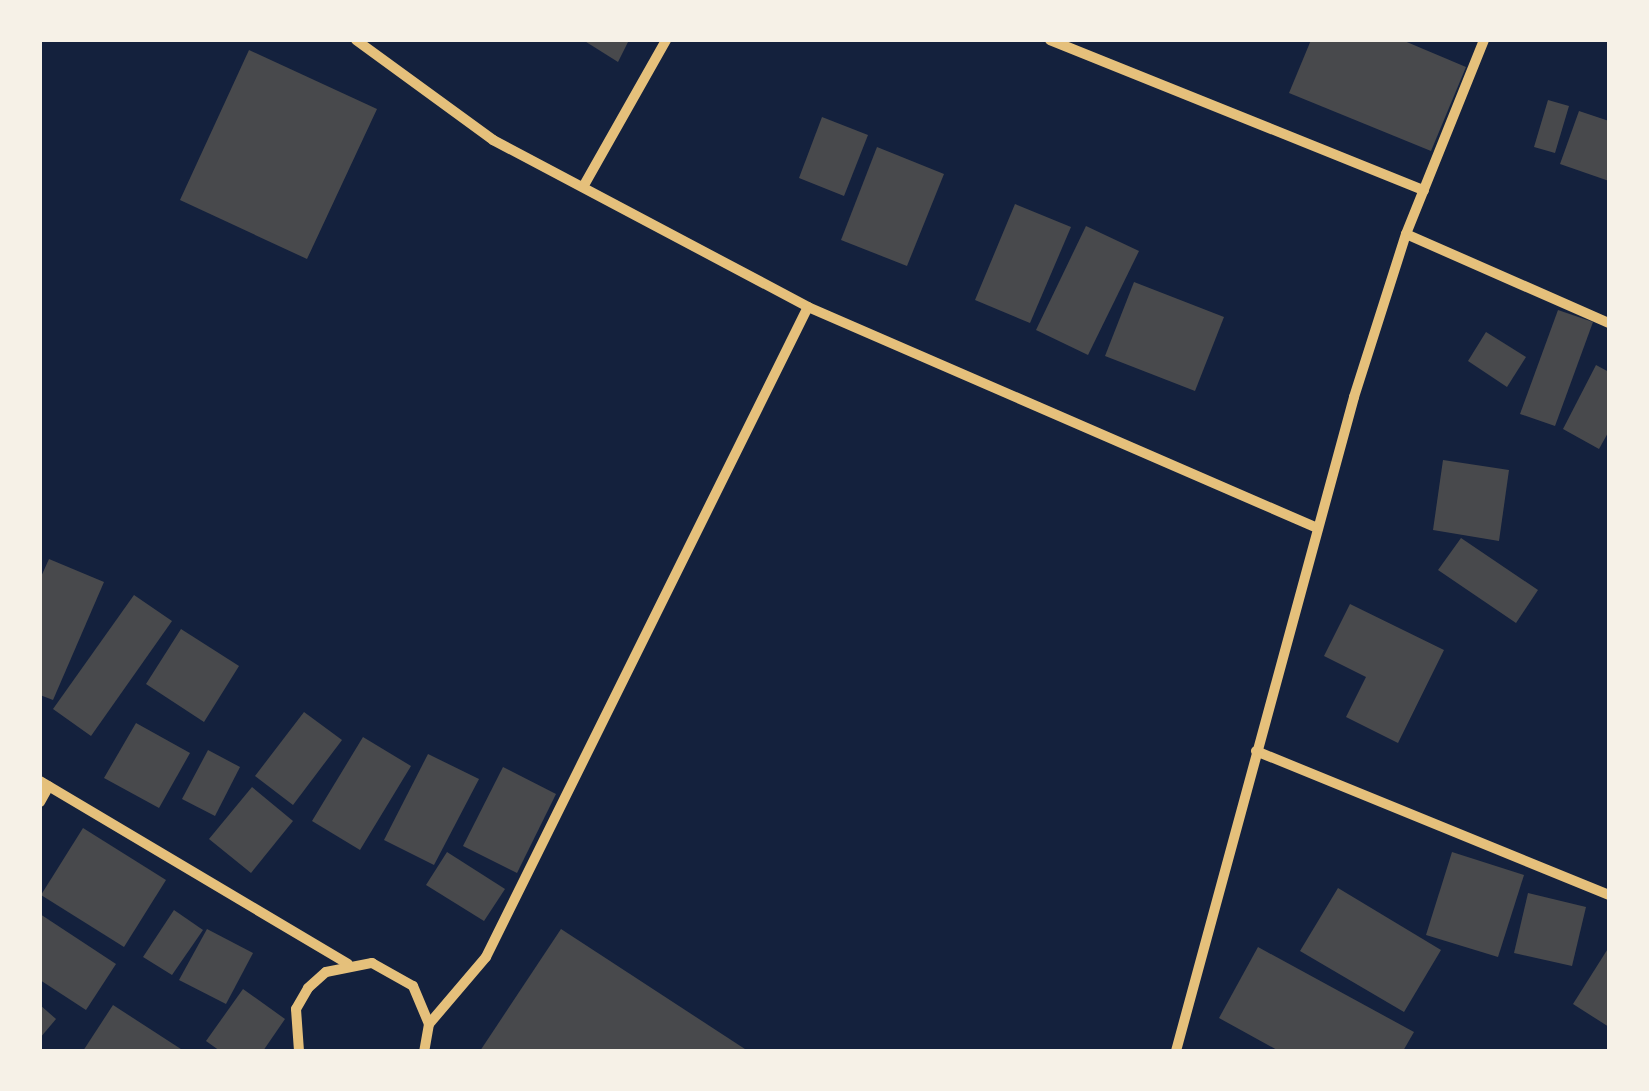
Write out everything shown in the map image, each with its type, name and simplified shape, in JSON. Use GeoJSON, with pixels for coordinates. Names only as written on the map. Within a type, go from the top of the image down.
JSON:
{"type":"FeatureCollection","features":[{"type":"Feature","properties":{"kind":"street"},"geometry":{"type":"LineString","coordinates":[[356,40],[493,140],[808,306],[1314,527]]}},
{"type":"Feature","properties":{"kind":"street"},"geometry":{"type":"LineString","coordinates":[[376,52],[381,40]]}},
{"type":"Feature","properties":{"kind":"street"},"geometry":{"type":"LineString","coordinates":[[582,187],[666,40]]}},
{"type":"Feature","properties":{"kind":"street"},"geometry":{"type":"LineString","coordinates":[[1050,40],[1424,190]]}},
{"type":"Feature","properties":{"kind":"street"},"geometry":{"type":"LineString","coordinates":[[1176,1051],[1314,527],[1406,234],[1484,40]]}},
{"type":"Feature","properties":{"kind":"street"},"geometry":{"type":"LineString","coordinates":[[1406,234],[1609,323]]}},
{"type":"Feature","properties":{"kind":"street"},"geometry":{"type":"LineString","coordinates":[[424,1051],[429,1024],[486,957],[808,306]]}},
{"type":"Feature","properties":{"kind":"street"},"geometry":{"type":"LineString","coordinates":[[1256,751],[1609,895]]}},
{"type":"Feature","properties":{"kind":"street"},"geometry":{"type":"LineString","coordinates":[[40,802],[44,784],[348,964],[394,971],[413,986],[429,1024]]}},
{"type":"Feature","properties":{"kind":"street"},"geometry":{"type":"LineString","coordinates":[[299,1051],[296,1009],[308,988],[348,964]]}},
{"type":"Feature","properties":{"kind":"building"},"geometry":{"type":"Polygon","coordinates":[[[583,40],[629,40],[618,62],[583,40]]]}},
{"type":"Feature","properties":{"kind":"building"},"geometry":{"type":"Polygon","coordinates":[[[1311,40],[1402,40],[1466,67],[1431,151],[1289,93],[1311,40]]]}},
{"type":"Feature","properties":{"kind":"building"},"geometry":{"type":"Polygon","coordinates":[[[249,50],[377,109],[307,259],[180,200],[249,50]]]}},
{"type":"Feature","properties":{"kind":"building"},"geometry":{"type":"Polygon","coordinates":[[[1548,100],[1569,106],[1555,153],[1534,147],[1548,100]]]}},
{"type":"Feature","properties":{"kind":"building"},"geometry":{"type":"Polygon","coordinates":[[[1579,111],[1609,121],[1609,181],[1560,164],[1579,111]]]}},
{"type":"Feature","properties":{"kind":"building"},"geometry":{"type":"Polygon","coordinates":[[[822,117],[868,135],[844,196],[799,178],[822,117]]]}},
{"type":"Feature","properties":{"kind":"building"},"geometry":{"type":"Polygon","coordinates":[[[877,147],[944,174],[907,266],[841,240],[877,147]]]}},
{"type":"Feature","properties":{"kind":"building"},"geometry":{"type":"Polygon","coordinates":[[[1015,204],[1071,227],[1030,323],[975,300],[1015,204]]]}},
{"type":"Feature","properties":{"kind":"building"},"geometry":{"type":"Polygon","coordinates":[[[1086,226],[1139,251],[1088,355],[1036,330],[1086,226]]]}},
{"type":"Feature","properties":{"kind":"building"},"geometry":{"type":"Polygon","coordinates":[[[1134,282],[1224,317],[1195,391],[1105,356],[1134,282]]]}},
{"type":"Feature","properties":{"kind":"building"},"geometry":{"type":"Polygon","coordinates":[[[1558,310],[1593,322],[1555,426],[1520,414],[1558,310]]]}},
{"type":"Feature","properties":{"kind":"building"},"geometry":{"type":"Polygon","coordinates":[[[1486,332],[1526,357],[1507,387],[1468,361],[1486,332]]]}},
{"type":"Feature","properties":{"kind":"building"},"geometry":{"type":"Polygon","coordinates":[[[1596,365],[1609,372],[1609,431],[1599,449],[1563,429],[1596,365]]]}},
{"type":"Feature","properties":{"kind":"building"},"geometry":{"type":"Polygon","coordinates":[[[1443,460],[1509,470],[1499,541],[1433,530],[1443,460]]]}},
{"type":"Feature","properties":{"kind":"building"},"geometry":{"type":"Polygon","coordinates":[[[1461,538],[1538,590],[1516,623],[1438,570],[1461,538]]]}},
{"type":"Feature","properties":{"kind":"building"},"geometry":{"type":"Polygon","coordinates":[[[49,559],[104,582],[53,700],[40,695],[40,579],[49,559]]]}},
{"type":"Feature","properties":{"kind":"building"},"geometry":{"type":"Polygon","coordinates":[[[134,595],[172,621],[91,736],[53,709],[134,595]]]}},
{"type":"Feature","properties":{"kind":"building"},"geometry":{"type":"Polygon","coordinates":[[[1350,604],[1444,650],[1398,743],[1346,717],[1366,677],[1324,656],[1350,604]]]}},
{"type":"Feature","properties":{"kind":"building"},"geometry":{"type":"Polygon","coordinates":[[[181,629],[239,666],[204,722],[146,684],[181,629]]]}},
{"type":"Feature","properties":{"kind":"building"},"geometry":{"type":"Polygon","coordinates":[[[304,712],[342,740],[293,805],[255,776],[304,712]]]}},
{"type":"Feature","properties":{"kind":"building"},"geometry":{"type":"Polygon","coordinates":[[[136,723],[190,753],[159,808],[104,778],[136,723]]]}},
{"type":"Feature","properties":{"kind":"building"},"geometry":{"type":"Polygon","coordinates":[[[363,737],[411,766],[360,850],[312,821],[363,737]]]}},
{"type":"Feature","properties":{"kind":"building"},"geometry":{"type":"Polygon","coordinates":[[[208,750],[240,767],[215,816],[182,799],[208,750]]]}},
{"type":"Feature","properties":{"kind":"building"},"geometry":{"type":"Polygon","coordinates":[[[428,754],[479,779],[434,865],[384,840],[428,754]]]}},
{"type":"Feature","properties":{"kind":"building"},"geometry":{"type":"Polygon","coordinates":[[[503,767],[556,794],[517,873],[463,846],[503,767]]]}},
{"type":"Feature","properties":{"kind":"building"},"geometry":{"type":"Polygon","coordinates":[[[252,787],[293,821],[251,873],[209,839],[252,787]]]}},
{"type":"Feature","properties":{"kind":"building"},"geometry":{"type":"Polygon","coordinates":[[[83,828],[166,880],[124,947],[41,895],[83,828]]]}},
{"type":"Feature","properties":{"kind":"building"},"geometry":{"type":"Polygon","coordinates":[[[447,852],[505,889],[484,921],[426,885],[447,852]]]}},
{"type":"Feature","properties":{"kind":"building"},"geometry":{"type":"Polygon","coordinates":[[[1452,852],[1524,875],[1498,957],[1426,935],[1452,852]]]}},
{"type":"Feature","properties":{"kind":"building"},"geometry":{"type":"Polygon","coordinates":[[[1338,888],[1441,950],[1404,1012],[1300,951],[1338,888]]]}},
{"type":"Feature","properties":{"kind":"building"},"geometry":{"type":"Polygon","coordinates":[[[1528,893],[1586,907],[1572,966],[1514,953],[1528,893]]]}},
{"type":"Feature","properties":{"kind":"building"},"geometry":{"type":"Polygon","coordinates":[[[174,910],[203,930],[172,975],[143,957],[174,910]]]}},
{"type":"Feature","properties":{"kind":"building"},"geometry":{"type":"Polygon","coordinates":[[[40,914],[116,964],[86,1010],[40,980],[40,914]]]}},
{"type":"Feature","properties":{"kind":"building"},"geometry":{"type":"Polygon","coordinates":[[[207,929],[253,953],[226,1004],[179,980],[207,929]]]}},
{"type":"Feature","properties":{"kind":"building"},"geometry":{"type":"Polygon","coordinates":[[[561,929],[748,1051],[480,1051],[561,929]]]}},
{"type":"Feature","properties":{"kind":"building"},"geometry":{"type":"Polygon","coordinates":[[[1258,947],[1414,1032],[1403,1051],[1279,1051],[1219,1018],[1258,947]]]}},
{"type":"Feature","properties":{"kind":"building"},"geometry":{"type":"Polygon","coordinates":[[[1609,947],[1609,1027],[1573,1004],[1609,947]]]}},
{"type":"Feature","properties":{"kind":"building"},"geometry":{"type":"Polygon","coordinates":[[[243,989],[285,1019],[263,1051],[220,1051],[206,1041],[243,989]]]}},
{"type":"Feature","properties":{"kind":"building"},"geometry":{"type":"Polygon","coordinates":[[[40,1005],[56,1019],[40,1038],[40,1005]]]}},
{"type":"Feature","properties":{"kind":"building"},"geometry":{"type":"Polygon","coordinates":[[[113,1005],[184,1051],[83,1051],[113,1005]]]}}]}
